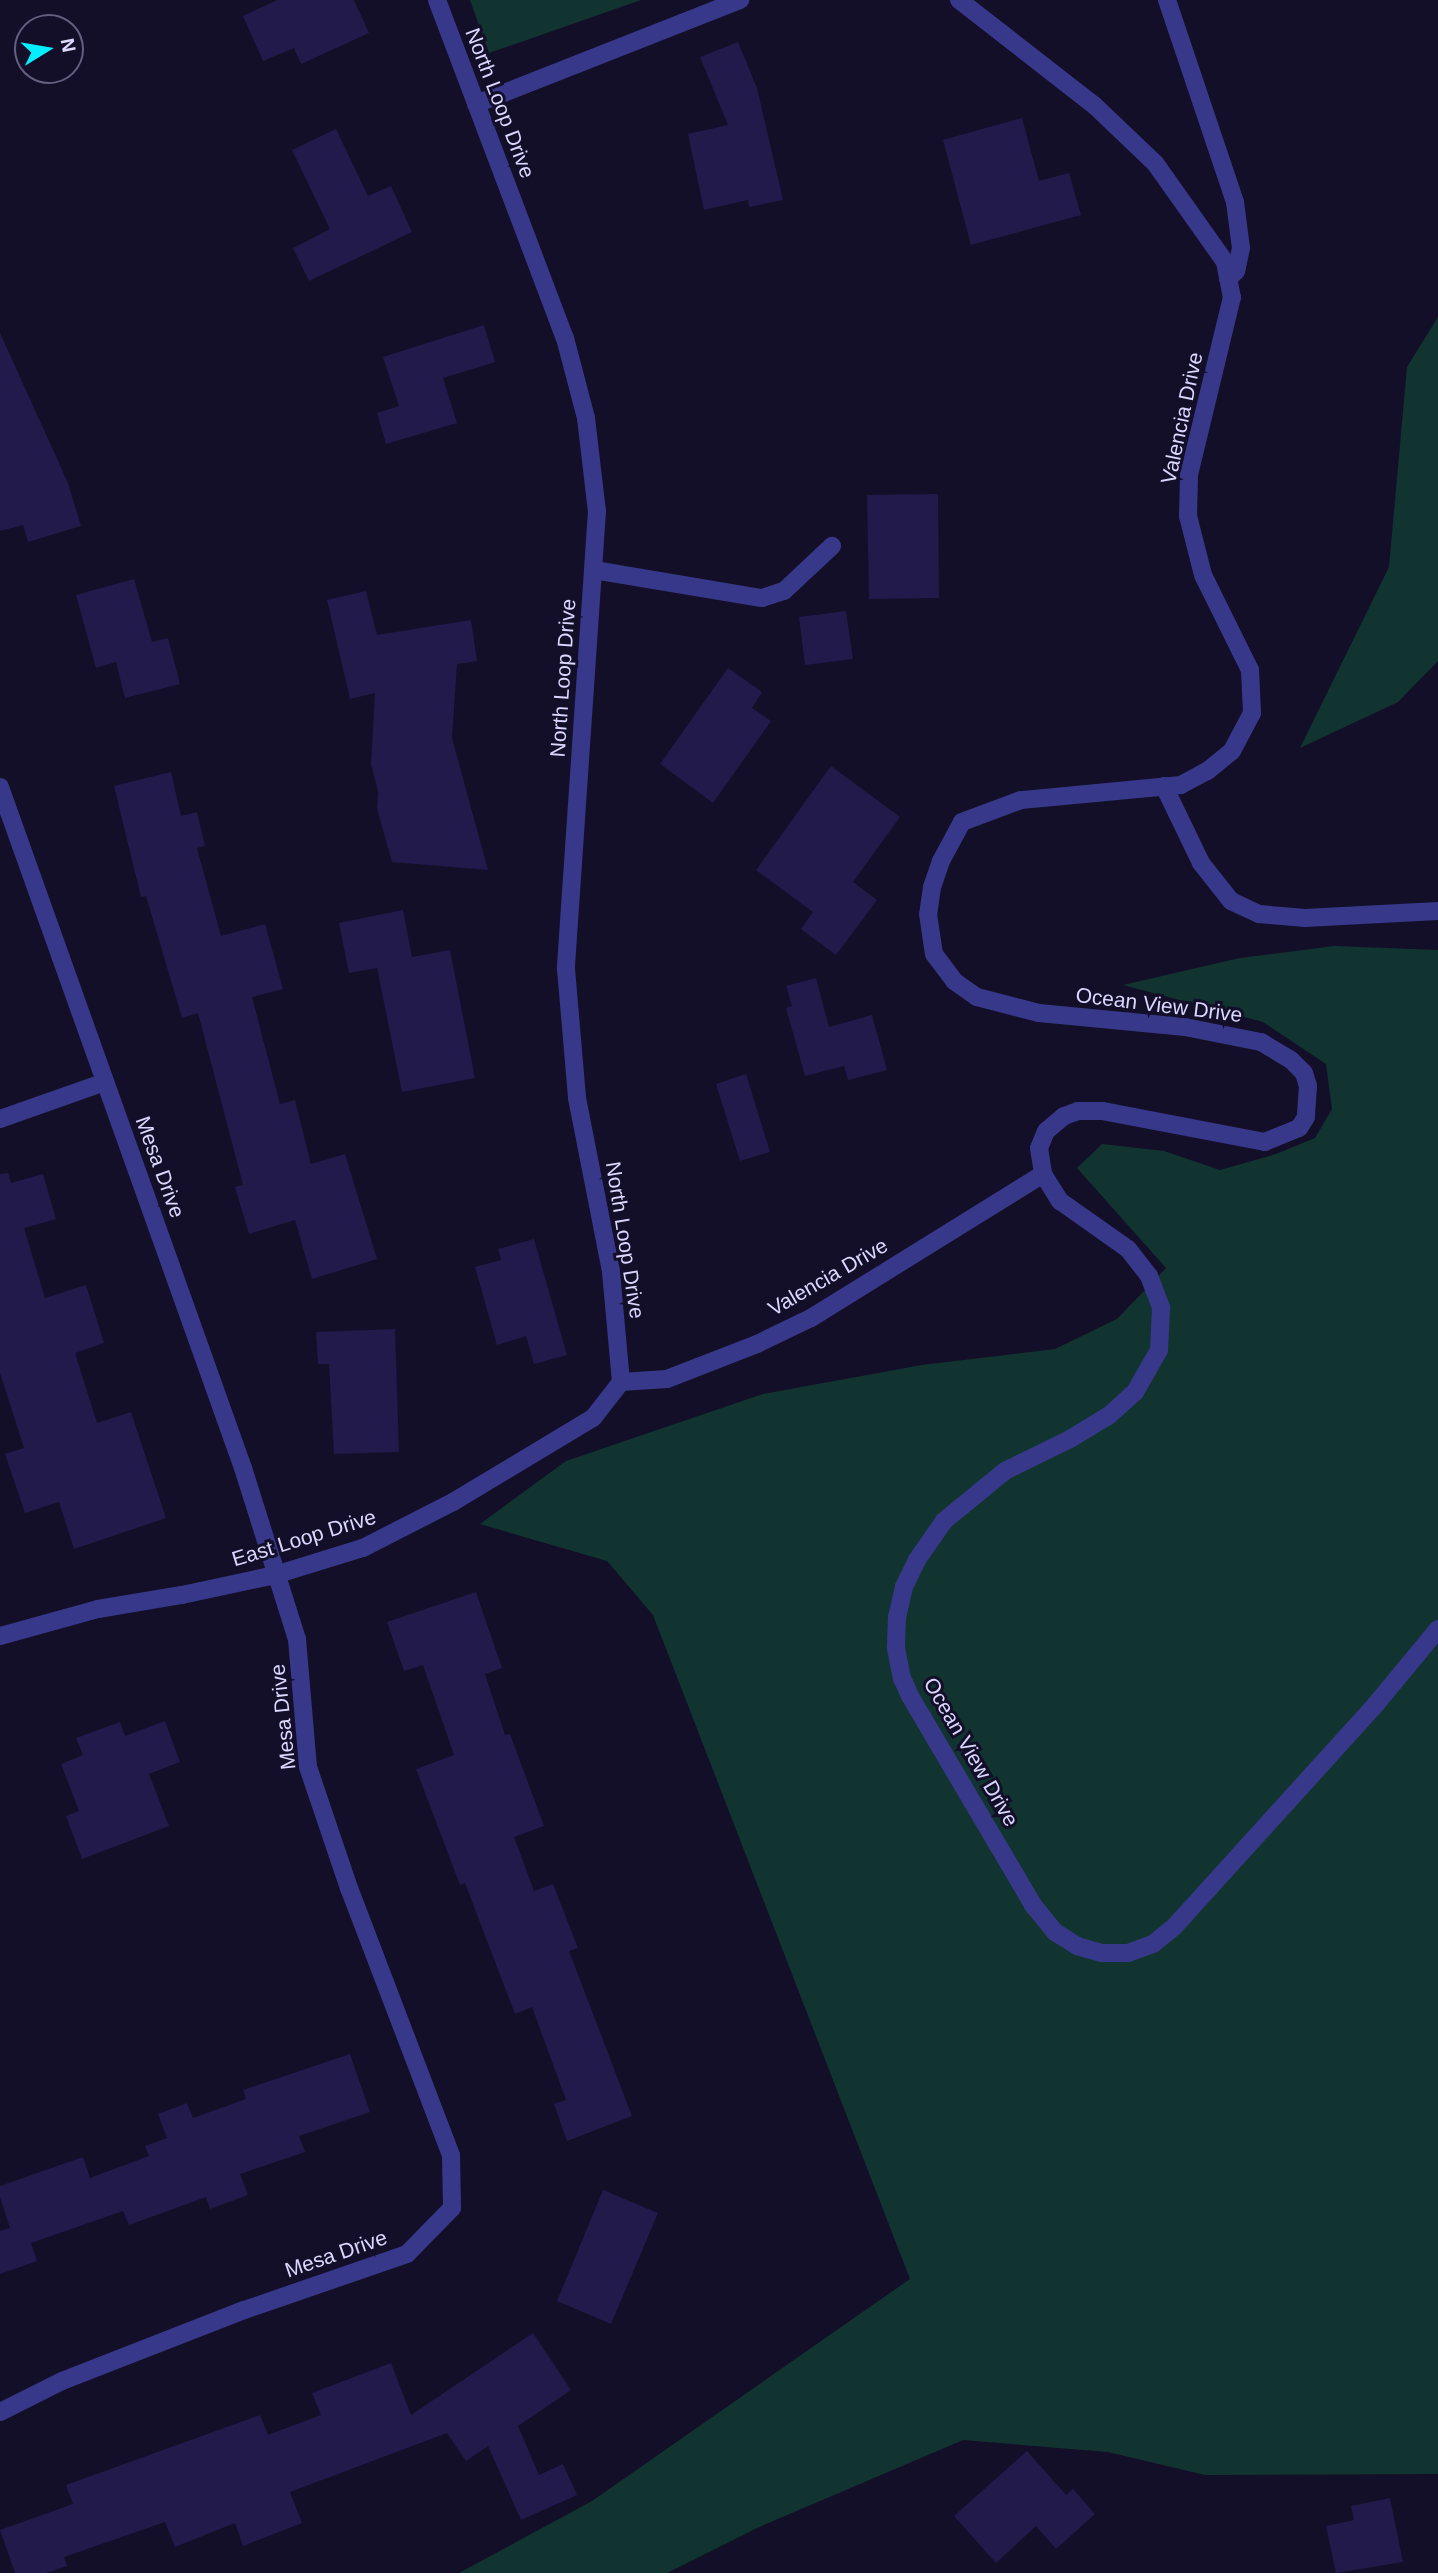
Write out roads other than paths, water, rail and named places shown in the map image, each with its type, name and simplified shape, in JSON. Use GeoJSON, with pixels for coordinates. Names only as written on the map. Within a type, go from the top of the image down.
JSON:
{"type":"FeatureCollection","features":[{"type":"Feature","properties":{"kind":"street","name":"North Loop Drive"},"geometry":{"type":"LineString","coordinates":[[437,0],[565,338],[586,418],[597,511],[566,969],[577,1098],[611,1272],[621,1382]]}},
{"type":"Feature","properties":{"kind":"street"},"geometry":{"type":"LineString","coordinates":[[476,104],[740,0]]}},
{"type":"Feature","properties":{"kind":"street","name":"Valencia Drive"},"geometry":{"type":"LineString","coordinates":[[959,0],[1094,105],[1155,163],[1225,262],[1232,297],[1189,475],[1188,516],[1203,575],[1250,670],[1252,713],[1232,751],[1207,771],[1181,785],[1021,800],[962,822],[941,862],[932,887],[928,914],[934,954],[954,981],[977,997]]}},
{"type":"Feature","properties":{"kind":"street"},"geometry":{"type":"LineString","coordinates":[[1167,0],[1235,202],[1241,248],[1236,271],[1228,279]]}},
{"type":"Feature","properties":{"kind":"street"},"geometry":{"type":"LineString","coordinates":[[594,570],[762,598],[784,591],[832,546]]}},
{"type":"Feature","properties":{"kind":"street"},"geometry":{"type":"LineString","coordinates":[[1164,786],[1201,863],[1231,901],[1259,914],[1305,918],[1438,911]]}},
{"type":"Feature","properties":{"kind":"street","name":"Mesa Drive"},"geometry":{"type":"LineString","coordinates":[[0,787],[243,1468],[297,1639],[309,1767],[349,1888],[451,2155],[452,2208],[407,2254],[244,2310],[62,2381],[0,2412]]}},
{"type":"Feature","properties":{"kind":"street","name":"Ocean View Drive"},"geometry":{"type":"LineString","coordinates":[[977,997],[1039,1013],[1185,1027],[1261,1042],[1291,1060],[1304,1073],[1308,1086],[1306,1116],[1299,1128],[1288,1135],[1265,1142],[1250,1142],[1102,1111],[1078,1111],[1064,1116],[1046,1131],[1040,1148],[1043,1174],[1060,1201],[1128,1249],[1149,1276],[1161,1308],[1159,1350],[1135,1392],[1108,1416],[1070,1439],[1005,1471],[944,1521],[917,1560],[904,1587],[897,1617],[896,1648],[910,1696],[1033,1905],[1055,1931],[1077,1946],[1102,1954],[1128,1953],[1153,1944],[1174,1927],[1376,1704],[1438,1629]]}},
{"type":"Feature","properties":{"kind":"street"},"geometry":{"type":"LineString","coordinates":[[0,1119],[105,1082]]}},
{"type":"Feature","properties":{"kind":"street","name":"Valencia Drive"},"geometry":{"type":"LineString","coordinates":[[621,1382],[667,1379],[800,1323],[1043,1174]]}},
{"type":"Feature","properties":{"kind":"street","name":"East Loop Drive"},"geometry":{"type":"LineString","coordinates":[[0,1636],[98,1609],[183,1595],[275,1574],[363,1548],[453,1502],[593,1418],[621,1382]]}}]}
